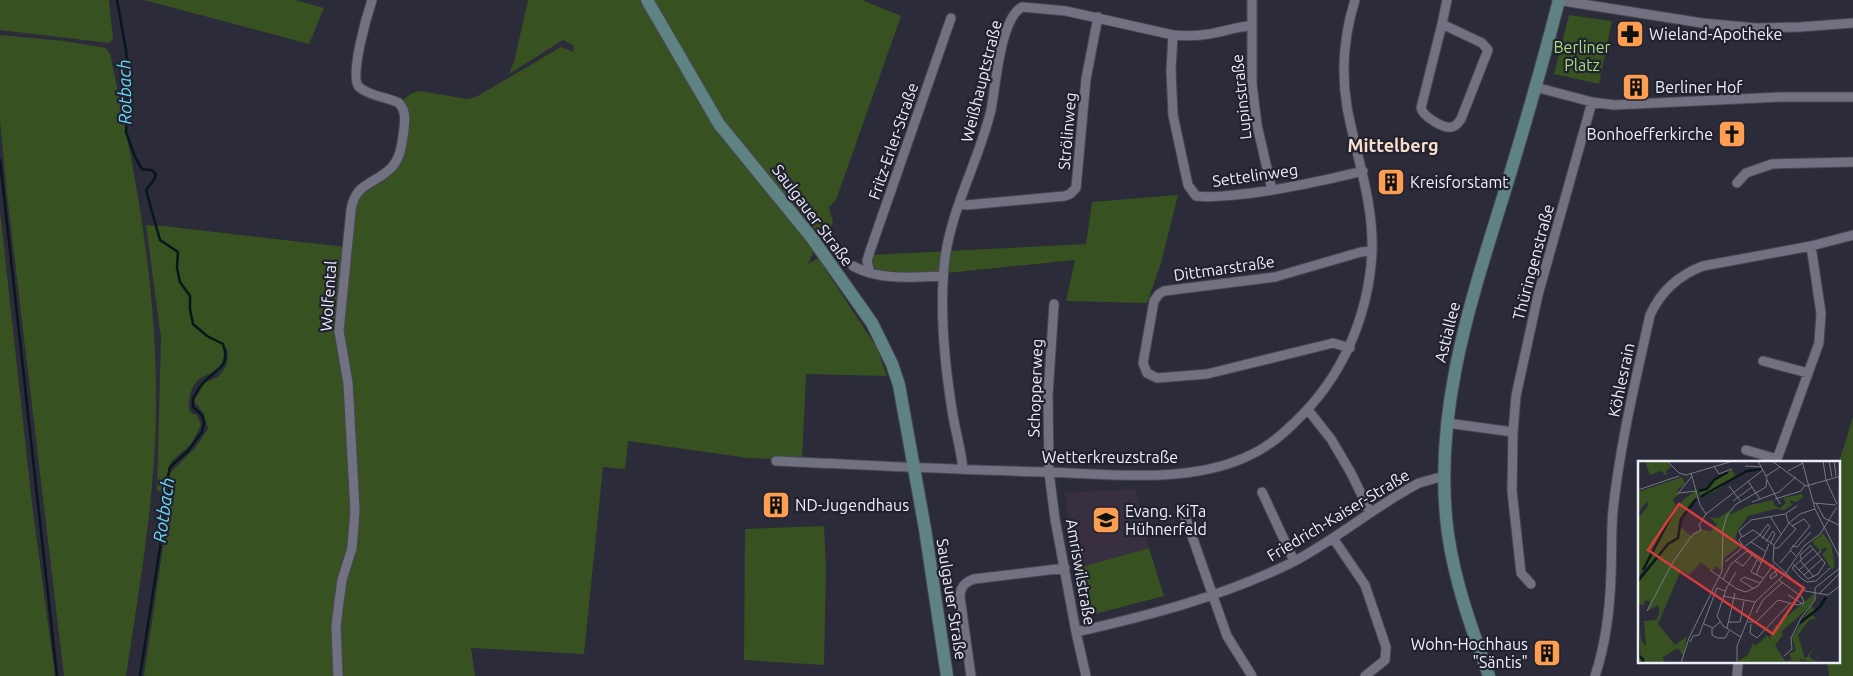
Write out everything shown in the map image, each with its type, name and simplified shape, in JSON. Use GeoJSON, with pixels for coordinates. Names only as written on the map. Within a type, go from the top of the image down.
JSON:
{"type":"FeatureCollection","features":[{"type":"Feature","properties":{"kind":"main road","name":"Saulgauer Straße"},"geometry":{"type":"LineString","coordinates":[[647,0],[719,124],[812,238],[872,323],[892,364],[898,385],[925,528],[947,676]]}},
{"type":"Feature","properties":{"kind":"main road","name":"Astiallee"},"geometry":{"type":"LineString","coordinates":[[1489,676],[1467,613],[1448,535],[1444,478],[1447,423],[1460,343],[1488,242],[1535,87],[1558,0]]}},
{"type":"Feature","properties":{"kind":"street","name":"Wolfental"},"geometry":{"type":"LineString","coordinates":[[338,676],[336,627],[342,580],[352,548],[355,529],[348,392],[339,331],[352,199],[359,190],[391,168],[401,149],[405,126],[405,113],[399,103],[359,87],[355,80],[359,49],[372,0]]}},
{"type":"Feature","properties":{"kind":"street","name":"Lupinstraße"},"geometry":{"type":"LineString","coordinates":[[1252,0],[1251,66],[1253,98],[1257,125],[1272,190]]}},
{"type":"Feature","properties":{"kind":"street","name":"Wetterkreuzstraße"},"geometry":{"type":"LineString","coordinates":[[914,467],[1148,475],[1172,474],[1214,468],[1244,458],[1263,449],[1308,410],[1350,348],[1368,290],[1372,251],[1370,213],[1363,171],[1347,106],[1344,76],[1344,48],[1355,0]]}},
{"type":"Feature","properties":{"kind":"street"},"geometry":{"type":"LineString","coordinates":[[1442,24],[1482,43],[1488,50],[1462,119],[1452,127],[1446,127],[1428,117],[1421,108],[1442,24],[1446,0]]}},
{"type":"Feature","properties":{"kind":"street"},"geometry":{"type":"LineString","coordinates":[[1558,0],[1702,23],[1747,27],[1782,28],[1853,23]]}},
{"type":"Feature","properties":{"kind":"street","name":"Weißhauptstraße"},"geometry":{"type":"LineString","coordinates":[[963,470],[947,373],[943,318],[944,276],[948,241],[986,131],[1003,44],[1015,12],[1022,7],[1066,11],[1173,35],[1198,36],[1252,26]]}},
{"type":"Feature","properties":{"kind":"street","name":"Strölinweg"},"geometry":{"type":"LineString","coordinates":[[960,204],[968,206],[1065,196],[1076,188],[1086,79],[1098,17]]}},
{"type":"Feature","properties":{"kind":"street","name":"Fritz-Erler-Straße"},"geometry":{"type":"LineString","coordinates":[[870,273],[867,261],[870,251],[951,18]]}},
{"type":"Feature","properties":{"kind":"street","name":"Settelinweg"},"geometry":{"type":"LineString","coordinates":[[1173,35],[1170,70],[1173,114],[1188,185],[1196,196],[1204,197],[1272,190],[1363,171]]}},
{"type":"Feature","properties":{"kind":"street"},"geometry":{"type":"LineString","coordinates":[[1535,87],[1592,102],[1614,105],[1782,97],[1853,97]]}},
{"type":"Feature","properties":{"kind":"street","name":"Thüringenstraße"},"geometry":{"type":"LineString","coordinates":[[1531,584],[1521,573],[1512,491],[1516,396],[1538,295],[1592,102]]}},
{"type":"Feature","properties":{"kind":"street"},"geometry":{"type":"LineString","coordinates":[[1737,183],[1746,173],[1772,164],[1853,162]]}},
{"type":"Feature","properties":{"kind":"street","name":"Köhlesrain"},"geometry":{"type":"LineString","coordinates":[[1595,676],[1603,651],[1607,624],[1613,512],[1621,450],[1650,315],[1655,305],[1670,286],[1689,271],[1703,266],[1811,246],[1853,234]]}},
{"type":"Feature","properties":{"kind":"street"},"geometry":{"type":"LineString","coordinates":[[1746,450],[1777,461],[1819,342],[1821,314],[1811,246]]}},
{"type":"Feature","properties":{"kind":"street","name":"Dittmarstraße"},"geometry":{"type":"LineString","coordinates":[[1350,348],[1333,343],[1207,374],[1170,378],[1151,376],[1147,373],[1143,363],[1154,301],[1159,294],[1276,278],[1361,252],[1372,251]]}},
{"type":"Feature","properties":{"kind":"street"},"geometry":{"type":"LineString","coordinates":[[853,266],[865,272],[908,278],[944,276]]}},
{"type":"Feature","properties":{"kind":"street","name":"Schopperweg"},"geometry":{"type":"LineString","coordinates":[[1049,472],[1048,395],[1054,304]]}},
{"type":"Feature","properties":{"kind":"street"},"geometry":{"type":"LineString","coordinates":[[1763,361],[1808,373]]}},
{"type":"Feature","properties":{"kind":"street"},"geometry":{"type":"LineString","coordinates":[[1308,410],[1331,439],[1351,473],[1370,512]]}},
{"type":"Feature","properties":{"kind":"street"},"geometry":{"type":"LineString","coordinates":[[1447,423],[1513,432]]}},
{"type":"Feature","properties":{"kind":"street"},"geometry":{"type":"LineString","coordinates":[[776,461],[914,467]]}},
{"type":"Feature","properties":{"kind":"street","name":"Amriswilstraße"},"geometry":{"type":"LineString","coordinates":[[1049,472],[1055,519],[1086,676]]}},
{"type":"Feature","properties":{"kind":"street","name":"Friedrich-Kaiser-Straße"},"geometry":{"type":"LineString","coordinates":[[1076,632],[1156,613],[1212,596],[1253,580],[1294,561],[1419,483],[1444,478]]}},
{"type":"Feature","properties":{"kind":"street"},"geometry":{"type":"LineString","coordinates":[[1262,492],[1294,561]]}},
{"type":"Feature","properties":{"kind":"street"},"geometry":{"type":"LineString","coordinates":[[1185,516],[1227,636],[1252,676]]}},
{"type":"Feature","properties":{"kind":"street"},"geometry":{"type":"LineString","coordinates":[[1333,538],[1365,585],[1386,647],[1385,660],[1365,676]]}},
{"type":"Feature","properties":{"kind":"street"},"geometry":{"type":"LineString","coordinates":[[971,676],[960,597],[963,585],[974,579],[1065,568]]}},
{"type":"Feature","properties":{"kind":"shaded area","name":"Evang. KiTa Hühnerfeld"},"geometry":{"type":"Polygon","coordinates":[[[1135,489],[1149,548],[1075,569],[1065,493],[1135,489]]]}},
{"type":"Feature","properties":{"kind":"green space"},"geometry":{"type":"Polygon","coordinates":[[[0,0],[109,0],[113,39],[109,43],[0,30],[0,0]]]}},
{"type":"Feature","properties":{"kind":"green space"},"geometry":{"type":"Polygon","coordinates":[[[144,0],[295,0],[324,8],[309,44],[144,0]]]}},
{"type":"Feature","properties":{"kind":"green space"},"geometry":{"type":"Polygon","coordinates":[[[528,0],[639,0],[735,154],[815,249],[808,264],[818,258],[877,348],[887,376],[806,374],[802,460],[748,458],[628,441],[625,469],[603,467],[584,654],[471,648],[475,676],[144,676],[171,492],[157,491],[161,338],[146,225],[345,247],[336,329],[348,410],[354,509],[352,548],[342,580],[338,616],[344,581],[354,549],[356,529],[357,483],[352,410],[341,330],[354,200],[363,190],[387,174],[396,164],[402,152],[406,124],[402,102],[408,96],[421,91],[467,99],[476,97],[561,47],[574,52],[573,45],[563,40],[509,74],[514,62],[528,0]],[[227,348],[224,351],[221,365],[212,373],[199,379],[193,386],[189,400],[189,409],[191,413],[197,415],[201,425],[191,444],[172,461],[169,467],[170,473],[195,448],[208,429],[204,414],[194,401],[204,383],[218,377],[225,368],[228,359],[227,348]]]}},
{"type":"Feature","properties":{"kind":"green space"},"geometry":{"type":"Polygon","coordinates":[[[649,0],[862,0],[901,16],[836,200],[829,207],[833,222],[824,240],[715,112],[649,0]]]}},
{"type":"Feature","properties":{"kind":"green space","name":"Berliner Platz"},"geometry":{"type":"Polygon","coordinates":[[[1569,15],[1612,21],[1599,84],[1554,74],[1569,15]]]}},
{"type":"Feature","properties":{"kind":"green space"},"geometry":{"type":"Polygon","coordinates":[[[0,35],[64,41],[106,48],[110,54],[127,138],[148,265],[155,351],[156,429],[151,500],[126,676],[64,676],[7,194],[0,121],[0,35]]]}},
{"type":"Feature","properties":{"kind":"green space"},"geometry":{"type":"Polygon","coordinates":[[[1178,195],[1161,263],[1147,303],[1066,301],[1075,260],[927,275],[858,268],[871,255],[1086,244],[1092,202],[1178,195]]]}},
{"type":"Feature","properties":{"kind":"green space"},"geometry":{"type":"Polygon","coordinates":[[[0,210],[32,504],[55,676],[0,676],[0,210]]]}},
{"type":"Feature","properties":{"kind":"green space"},"geometry":{"type":"Polygon","coordinates":[[[1853,417],[1853,676],[1829,676],[1827,664],[1840,664],[1839,461],[1853,417]]]}},
{"type":"Feature","properties":{"kind":"green space"},"geometry":{"type":"Polygon","coordinates":[[[824,526],[826,567],[824,665],[744,660],[745,529],[824,526]]]}},
{"type":"Feature","properties":{"kind":"green space"},"geometry":{"type":"Polygon","coordinates":[[[1149,548],[1164,596],[1087,616],[1075,569],[1149,548]]]}},
{"type":"Feature","properties":{"kind":"waterway","name":"Rotbach"},"geometry":{"type":"LineString","coordinates":[[117,0],[126,50],[128,77],[126,132],[135,157],[142,169],[151,170],[156,174],[146,190],[160,240],[178,252],[177,268],[180,282],[190,296],[193,324],[207,336],[223,344],[225,351],[222,366],[203,383],[193,398],[193,407],[202,415],[204,423],[202,432],[188,451],[170,467],[167,481],[169,490],[140,676]]}},
{"type":"Feature","properties":{"kind":"waterway"},"geometry":{"type":"LineString","coordinates":[[0,160],[57,676]]}},
{"type":"Feature","properties":{"kind":"place","name":"Wieland-Apotheke"},"geometry":{"type":"Point","coordinates":[1630,34]}},
{"type":"Feature","properties":{"kind":"place","name":"Berliner Hof"},"geometry":{"type":"Point","coordinates":[1636,87]}},
{"type":"Feature","properties":{"kind":"place","name":"Bonhoefferkirche"},"geometry":{"type":"Point","coordinates":[1732,134]}},
{"type":"Feature","properties":{"kind":"place","name":"Kreisforstamt"},"geometry":{"type":"Point","coordinates":[1391,182]}},
{"type":"Feature","properties":{"kind":"place","name":"ND-Jugendhaus"},"geometry":{"type":"Point","coordinates":[776,505]}},
{"type":"Feature","properties":{"kind":"place","name":"Evang. KiTa Hühnerfeld"},"geometry":{"type":"Point","coordinates":[1106,520]}},
{"type":"Feature","properties":{"kind":"place","name":"Wohn-Hochhaus \"Säntis\""},"geometry":{"type":"Point","coordinates":[1547,653]}},
{"type":"Feature","properties":{"kind":"district","name":"Mittelberg"},"geometry":{"type":"Point","coordinates":[1393,146]}}]}
